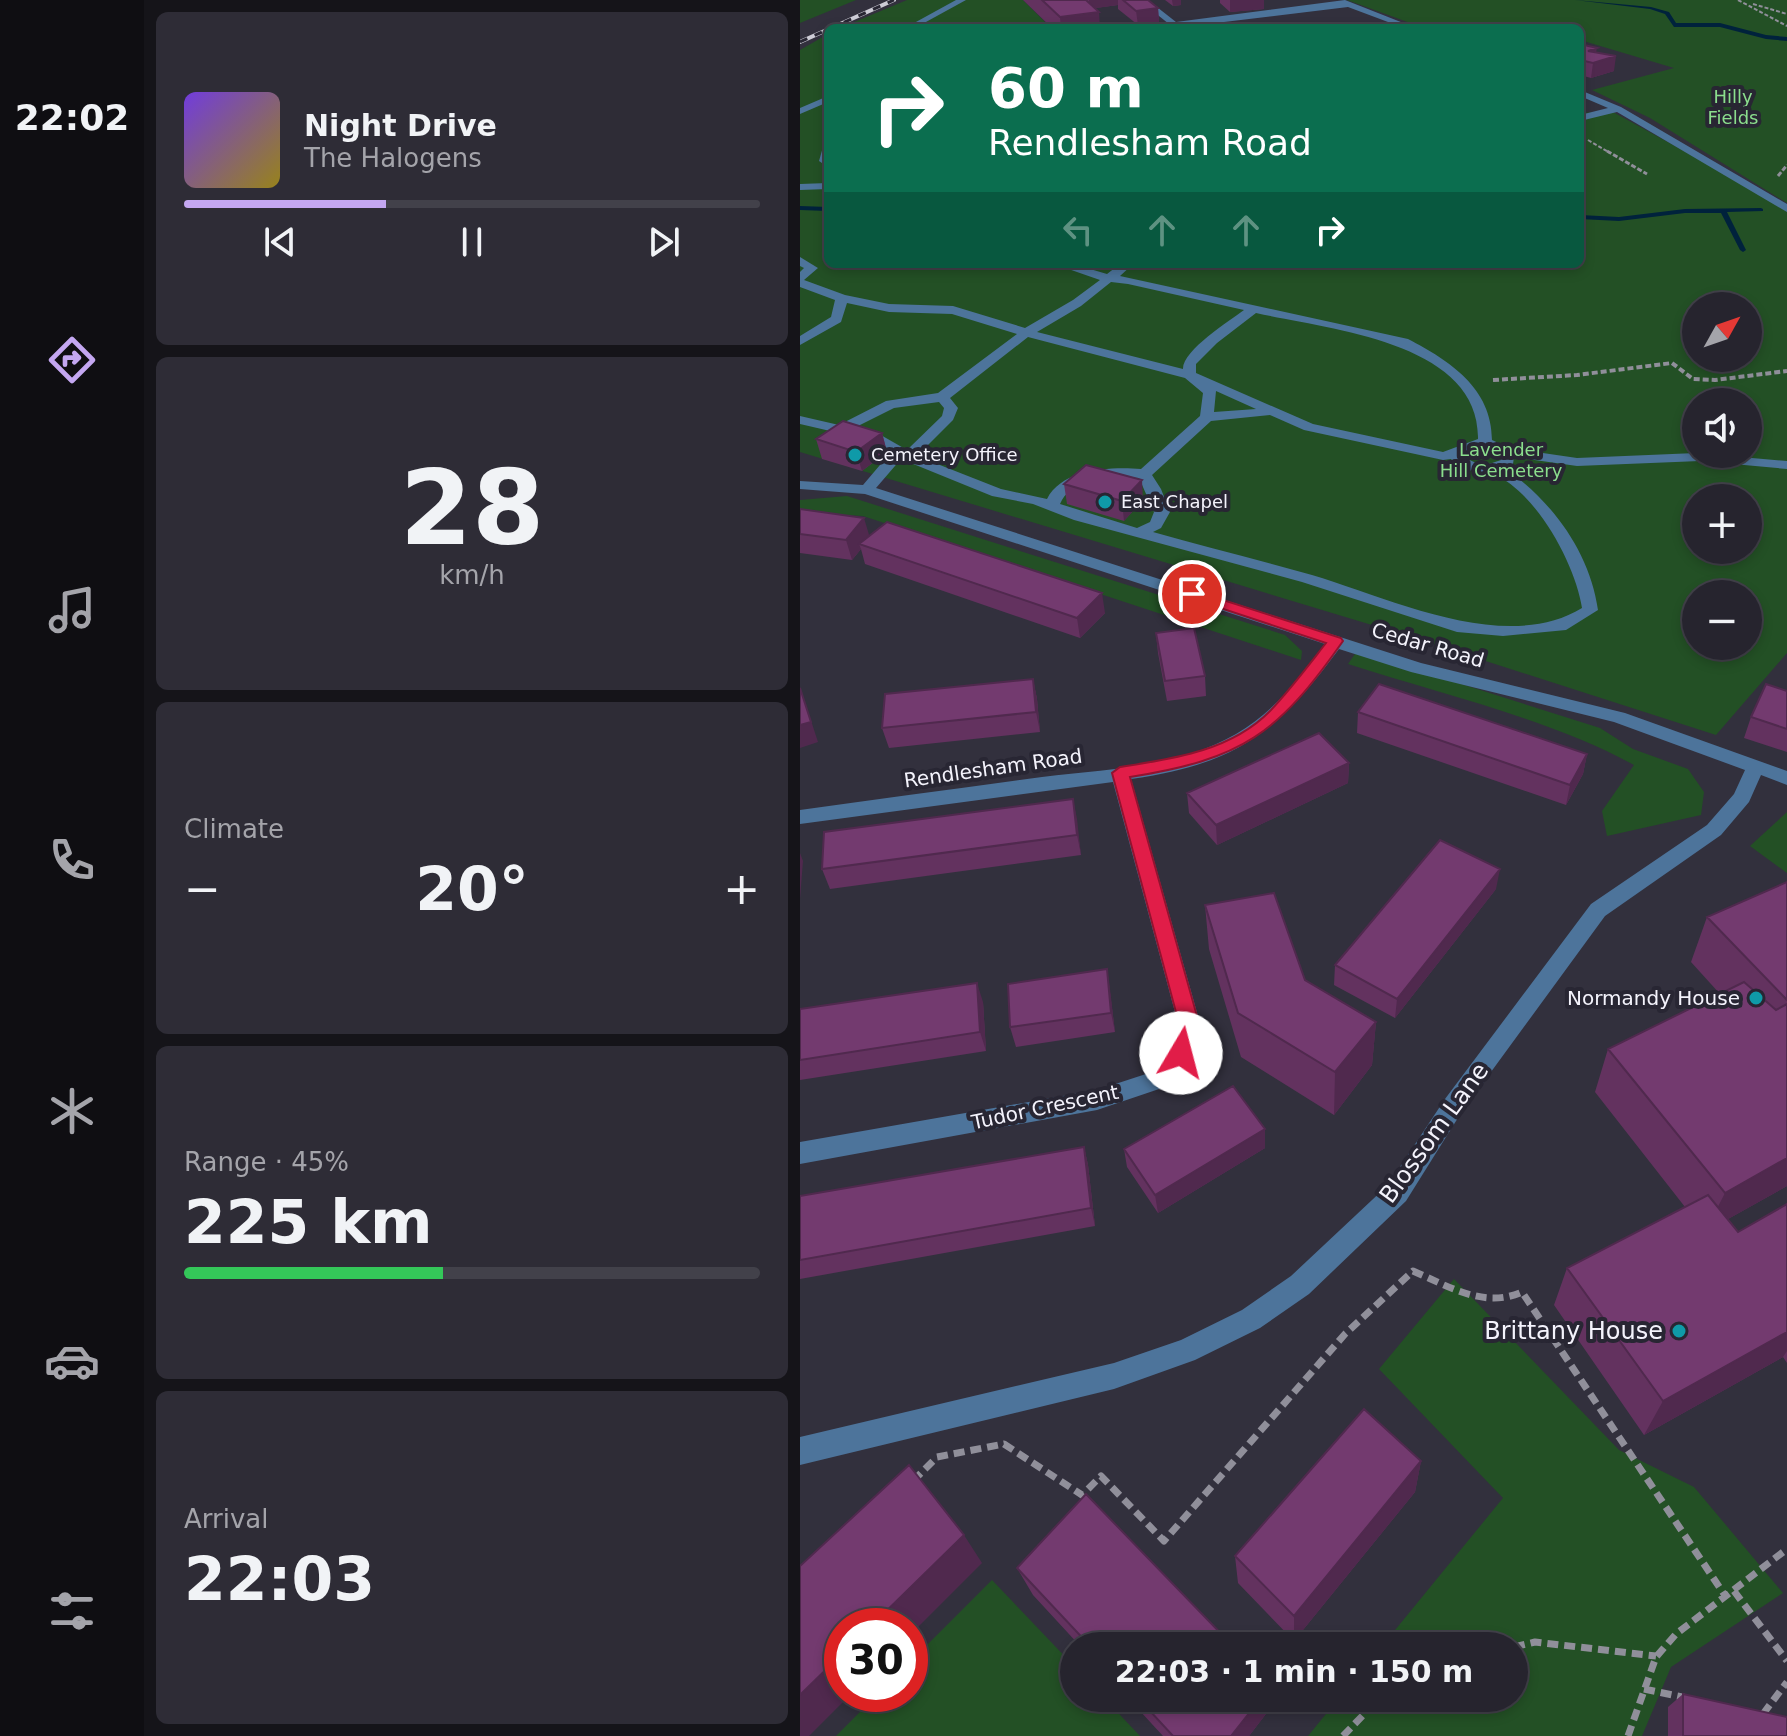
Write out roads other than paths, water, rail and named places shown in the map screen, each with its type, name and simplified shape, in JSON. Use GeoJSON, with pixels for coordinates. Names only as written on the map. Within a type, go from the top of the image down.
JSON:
{"type":"FeatureCollection","features":[{"type":"Feature","properties":{"kind":"street"},"geometry":{"type":"LineString","coordinates":[[917,24],[962,0]]}},
{"type":"Feature","properties":{"kind":"street"},"geometry":{"type":"LineString","coordinates":[[1143,0],[1173,24]]}},
{"type":"Feature","properties":{"kind":"street"},"geometry":{"type":"LineString","coordinates":[[1338,0],[1402,24]]}},
{"type":"Feature","properties":{"kind":"street"},"geometry":{"type":"LineString","coordinates":[[1182,24],[1349,4]]}},
{"type":"Feature","properties":{"kind":"street"},"geometry":{"type":"LineString","coordinates":[[1584,95],[1618,109],[1787,209]]}},
{"type":"Feature","properties":{"kind":"street"},"geometry":{"type":"LineString","coordinates":[[800,111],[824,101]]}},
{"type":"Feature","properties":{"kind":"street"},"geometry":{"type":"LineString","coordinates":[[1584,117],[1618,109]]}},
{"type":"Feature","properties":{"kind":"street"},"geometry":{"type":"LineString","coordinates":[[804,187],[824,174]]}},
{"type":"Feature","properties":{"kind":"street"},"geometry":{"type":"LineString","coordinates":[[804,187],[824,186]]}},
{"type":"Feature","properties":{"kind":"street"},"geometry":{"type":"LineString","coordinates":[[803,262],[824,259]]}},
{"type":"Feature","properties":{"kind":"street"},"geometry":{"type":"LineString","coordinates":[[803,262],[812,268],[800,281],[842,298],[889,308],[953,310],[1026,333],[1190,375],[1309,427],[1360,440],[1443,456],[1458,453],[1467,445],[1485,443],[1506,452],[1577,462],[1700,457],[1787,465]]}},
{"type":"Feature","properties":{"kind":"street"},"geometry":{"type":"LineString","coordinates":[[1073,268],[1107,278],[1403,342],[1426,353],[1464,382],[1484,418],[1485,443]]}},
{"type":"Feature","properties":{"kind":"street"},"geometry":{"type":"LineString","coordinates":[[843,428],[891,404],[942,397],[1026,333],[1104,284],[1121,268]]}},
{"type":"Feature","properties":{"kind":"street"},"geometry":{"type":"LineString","coordinates":[[837,319],[842,298]]}},
{"type":"Feature","properties":{"kind":"street"},"geometry":{"type":"LineString","coordinates":[[800,341],[837,319],[889,308]]}},
{"type":"Feature","properties":{"kind":"street"},"geometry":{"type":"LineString","coordinates":[[1207,417],[1210,392],[1190,375],[1189,363],[1254,308]]}},
{"type":"Feature","properties":{"kind":"street"},"geometry":{"type":"LineString","coordinates":[[867,490],[948,417],[951,408],[942,397]]}},
{"type":"Feature","properties":{"kind":"street"},"geometry":{"type":"LineString","coordinates":[[1052,505],[1063,487],[1088,477],[1126,472],[1144,474],[1207,417],[1271,412]]}},
{"type":"Feature","properties":{"kind":"street"},"geometry":{"type":"LineString","coordinates":[[800,420],[874,437],[904,454],[997,493],[1052,505],[1079,517],[1353,592],[1457,627],[1503,631],[1566,625],[1590,610],[1589,592],[1580,565],[1520,483],[1496,469],[1469,467],[1458,459],[1458,453]]}},
{"type":"Feature","properties":{"kind":"street"},"geometry":{"type":"LineString","coordinates":[[1496,469],[1508,461],[1506,452]]}},
{"type":"Feature","properties":{"kind":"street"},"geometry":{"type":"LineString","coordinates":[[1139,533],[1156,525],[1162,512],[1154,489],[1144,474]]}},
{"type":"Feature","properties":{"kind":"street","name":"Cedar Road"},"geometry":{"type":"LineString","coordinates":[[805,481],[867,490],[1417,668],[1619,717],[1787,778]]}},
{"type":"Feature","properties":{"kind":"street","name":"Rendlesham Road"},"geometry":{"type":"LineString","coordinates":[[800,817],[1120,773],[1211,755],[1243,739],[1274,717],[1336,641]]}},
{"type":"Feature","properties":{"kind":"street","name":"Blossom Lane"},"geometry":{"type":"LineString","coordinates":[[800,1451],[1114,1376],[1186,1351],[1251,1319],[1300,1285],[1397,1193],[1453,1106],[1598,910],[1714,830],[1742,797],[1755,767]]}},
{"type":"Feature","properties":{"kind":"street","name":"Tudor Crescent"},"geometry":{"type":"LineString","coordinates":[[800,1153],[1097,1100],[1157,1080],[1181,1053],[1187,1016],[1120,773]]}},
{"type":"Feature","properties":{"kind":"waterway"},"geometry":{"type":"LineString","coordinates":[[1577,0],[1651,8],[1667,13],[1674,25],[1720,25],[1787,39]]}},
{"type":"Feature","properties":{"kind":"waterway"},"geometry":{"type":"LineString","coordinates":[[800,208],[824,209]]}},
{"type":"Feature","properties":{"kind":"waterway"},"geometry":{"type":"LineString","coordinates":[[1584,217],[1619,219],[1685,211],[1761,210]]}},
{"type":"Feature","properties":{"kind":"waterway"},"geometry":{"type":"LineString","coordinates":[[1724,213],[1743,250]]}},
{"type":"Feature","properties":{"kind":"railway"},"geometry":{"type":"LineString","coordinates":[[840,24],[894,0]]}},
{"type":"Feature","properties":{"kind":"railway"},"geometry":{"type":"LineString","coordinates":[[800,42],[824,31]]}},
{"type":"Feature","properties":{"kind":"place","name":"Cemetery Office"},"geometry":{"type":"Point","coordinates":[855,455]}},
{"type":"Feature","properties":{"kind":"place","name":"East Chapel"},"geometry":{"type":"Point","coordinates":[1105,502]}},
{"type":"Feature","properties":{"kind":"place","name":"Normandy House"},"geometry":{"type":"Point","coordinates":[1756,998]}},
{"type":"Feature","properties":{"kind":"place","name":"Brittany House"},"geometry":{"type":"Point","coordinates":[1679,1331]}},
{"type":"Feature","properties":{"kind":"park label","name":"Hilly Fields"},"geometry":{"type":"Point","coordinates":[1733,107]}},
{"type":"Feature","properties":{"kind":"park label","name":"Lavender Hill Cemetery"},"geometry":{"type":"Point","coordinates":[1501,460]}}]}
